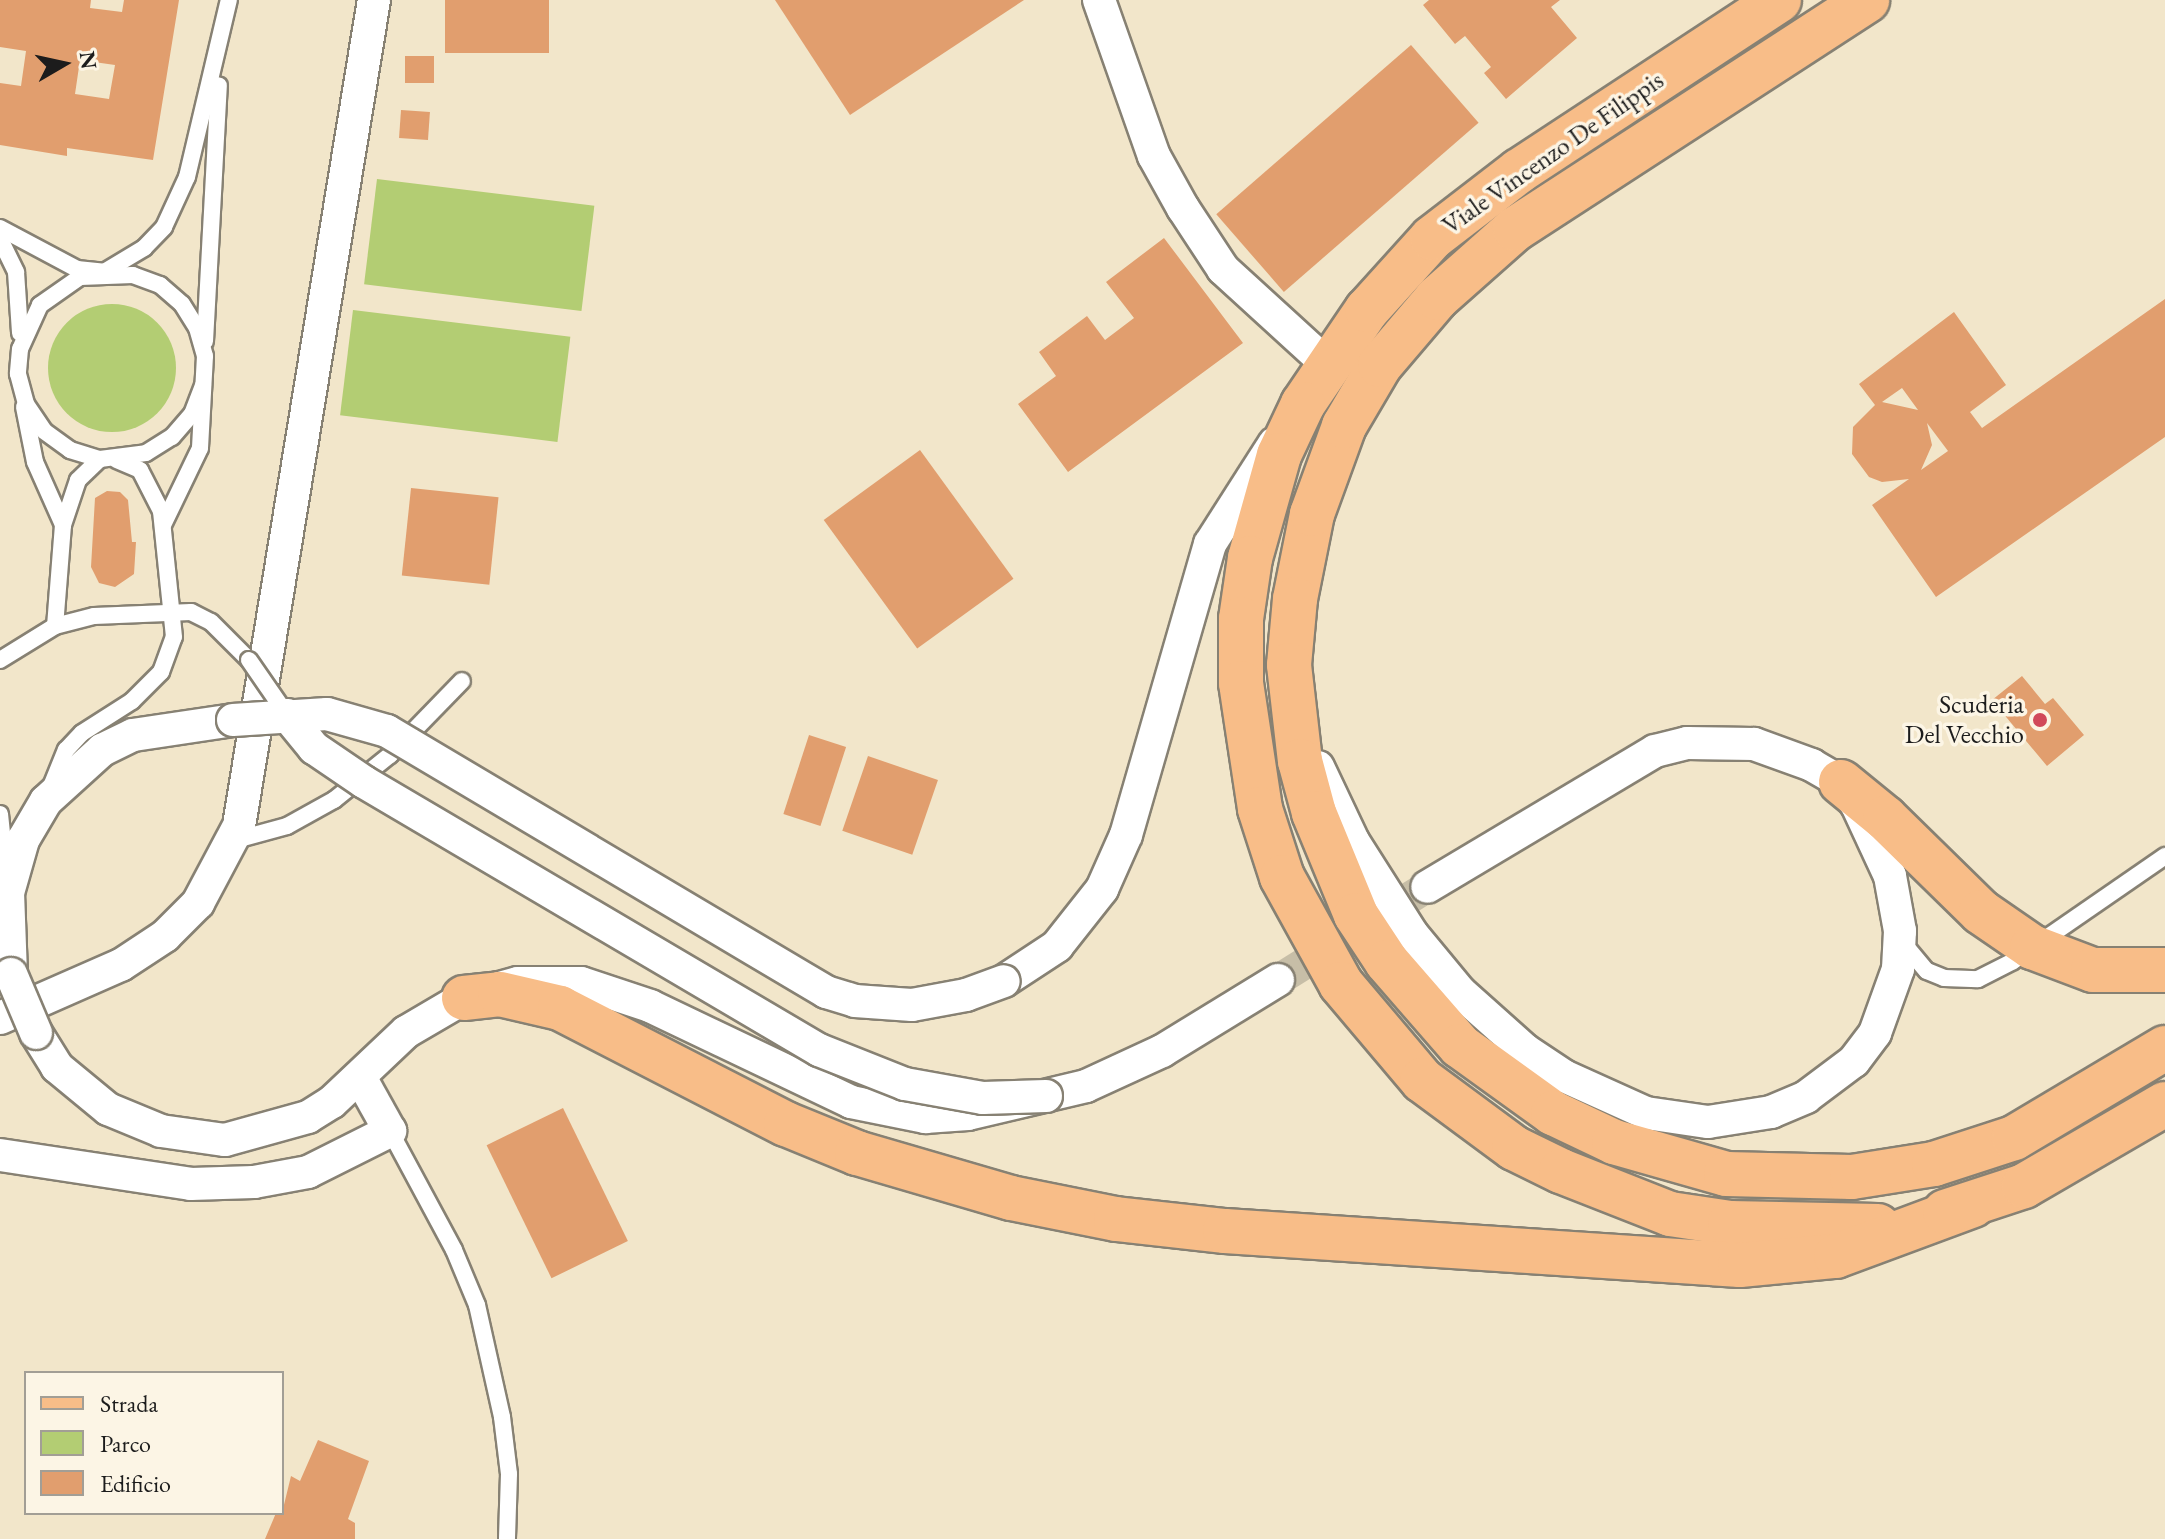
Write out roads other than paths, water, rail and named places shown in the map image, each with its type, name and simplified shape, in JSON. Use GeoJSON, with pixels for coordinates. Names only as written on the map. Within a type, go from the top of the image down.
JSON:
{"type":"FeatureCollection","features":[{"type":"Feature","properties":{"kind":"main road","name":"Viale Vincenzo De Filippis"},"geometry":{"type":"LineString","coordinates":[[1779,0],[1471,206],[1396,272],[1326,363],[1279,455],[1250,558],[1241,619],[1247,747],[1260,809],[1282,877],[1326,961],[1382,1037],[1422,1080],[1514,1148],[1670,1214],[1730,1223],[1835,1228],[1892,1225],[1973,1205],[2073,1161],[2165,1104]]}},
{"type":"Feature","properties":{"kind":"main road","name":"Viale Vincenzo De Filippis"},"geometry":{"type":"LineString","coordinates":[[1867,0],[1515,229],[1437,298],[1380,365],[1344,426],[1312,514],[1295,599],[1289,665],[1300,761],[1336,872],[1356,915],[1387,962],[1460,1046],[1553,1113],[1614,1142],[1726,1174],[1852,1177],[1934,1164],[2014,1138],[2165,1048]]}},
{"type":"Feature","properties":{"kind":"main road"},"geometry":{"type":"LineString","coordinates":[[1841,782],[1885,818],[1981,912],[2032,947],[2093,970],[2165,970]]}},
{"type":"Feature","properties":{"kind":"main road"},"geometry":{"type":"LineString","coordinates":[[450,1005],[500,994],[560,1008],[786,1124],[857,1153],[1011,1198],[1178,1226],[1740,1265],[1836,1256],[1973,1205]]}},
{"type":"Feature","properties":{"kind":"street"},"geometry":{"type":"LineString","coordinates":[[0,1018],[121,965],[165,936],[198,903],[232,841],[251,769],[374,0]]}},
{"type":"Feature","properties":{"kind":"street"},"geometry":{"type":"LineString","coordinates":[[1099,0],[1154,156],[1183,208],[1223,269],[1326,363]]}},
{"type":"Feature","properties":{"kind":"street"},"geometry":{"type":"LineString","coordinates":[[1278,980],[1162,1051],[1086,1086],[968,1114],[892,1112],[805,1083],[618,993],[581,983],[529,983],[450,1005],[406,1032],[332,1102],[283,1127],[225,1140],[190,1137],[135,1124],[108,1109],[57,1067],[36,1033],[11,974],[5,935],[8,893],[23,840],[46,801],[102,750],[133,735],[233,720],[327,714],[387,731],[826,992],[855,1001],[912,1005],[966,995],[1004,981],[1057,946],[1102,889],[1126,835],[1210,544],[1234,499],[1303,404]]}},
{"type":"Feature","properties":{"kind":"street"},"geometry":{"type":"LineString","coordinates":[[1295,599],[1304,716],[1329,795],[1353,841],[1433,963],[1487,1019],[1564,1076],[1613,1101],[1682,1121],[1708,1122],[1771,1112],[1829,1081],[1854,1061],[1875,1033],[1898,969],[1900,931],[1890,876],[1875,839],[1841,782],[1785,752],[1754,744],[1687,743],[1655,751],[1427,887]]}},
{"type":"Feature","properties":{"kind":"street"},"geometry":{"type":"LineString","coordinates":[[287,715],[314,748],[364,782],[819,1050],[905,1084],[983,1098],[1046,1096]]}},
{"type":"Feature","properties":{"kind":"street"},"geometry":{"type":"LineString","coordinates":[[0,1155],[191,1184],[254,1182],[308,1172],[390,1131],[360,1077]]}},
{"type":"Feature","properties":{"kind":"lane"},"geometry":{"type":"LineString","coordinates":[[163,525],[195,466],[205,356],[221,51],[229,0]]}},
{"type":"Feature","properties":{"kind":"lane"},"geometry":{"type":"LineString","coordinates":[[20,349],[40,305],[80,277],[125,263],[164,227],[187,177],[221,51]]}},
{"type":"Feature","properties":{"kind":"lane"},"geometry":{"type":"LineString","coordinates":[[0,228],[77,269],[133,275],[160,285],[182,304],[197,328],[205,356]]}},
{"type":"Feature","properties":{"kind":"lane"},"geometry":{"type":"LineString","coordinates":[[0,239],[16,272],[21,297],[18,374],[35,462],[63,525]]}},
{"type":"Feature","properties":{"kind":"lane"},"geometry":{"type":"LineString","coordinates":[[18,374],[26,404],[44,431],[70,450],[130,463],[147,480],[163,525],[174,610],[174,637],[161,672],[66,750],[46,801]]}},
{"type":"Feature","properties":{"kind":"lane"},"geometry":{"type":"LineString","coordinates":[[55,626],[63,525],[78,480],[108,459],[146,453],[172,437],[192,414],[203,385]]}},
{"type":"Feature","properties":{"kind":"lane"},"geometry":{"type":"LineString","coordinates":[[0,660],[55,626],[94,616],[174,610],[211,622],[249,660],[287,715]]}},
{"type":"Feature","properties":{"kind":"lane"},"geometry":{"type":"LineString","coordinates":[[232,841],[287,826],[334,800],[390,755],[462,681]]}},
{"type":"Feature","properties":{"kind":"lane"},"geometry":{"type":"LineString","coordinates":[[0,814],[8,893]]}},
{"type":"Feature","properties":{"kind":"lane"},"geometry":{"type":"LineString","coordinates":[[1900,931],[1915,962],[1961,981],[1992,973],[2165,856]]}},
{"type":"Feature","properties":{"kind":"lane"},"geometry":{"type":"LineString","coordinates":[[390,1131],[454,1250],[490,1350],[509,1474],[507,1539]]}},
{"type":"Feature","properties":{"kind":"tunnel"},"geometry":{"type":"LineString","coordinates":[[1278,980],[1427,887]]}},
{"type":"Feature","properties":{"kind":"place","name":"Scuderia Del Vecchio"},"geometry":{"type":"Point","coordinates":[2040,720]}}]}
